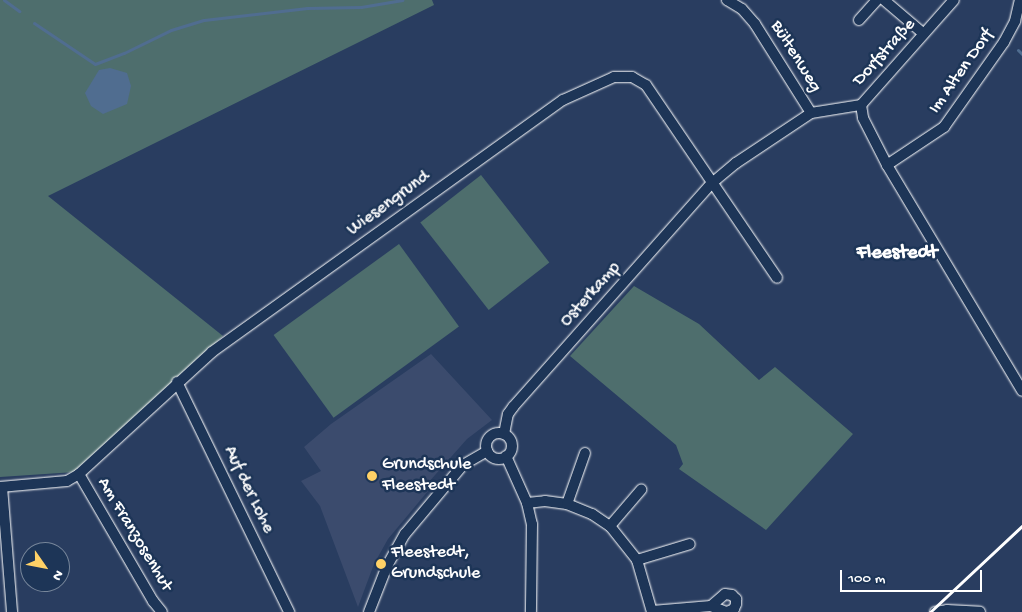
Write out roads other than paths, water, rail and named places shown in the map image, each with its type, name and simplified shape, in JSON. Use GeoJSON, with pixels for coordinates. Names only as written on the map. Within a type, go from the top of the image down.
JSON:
{"type":"FeatureCollection","features":[{"type":"Feature","properties":{"kind":"street","name":"Bültenweg"},"geometry":{"type":"LineString","coordinates":[[727,0],[742,9],[756,24],[810,113]]}},
{"type":"Feature","properties":{"kind":"street"},"geometry":{"type":"LineString","coordinates":[[859,20],[877,0]]}},
{"type":"Feature","properties":{"kind":"street"},"geometry":{"type":"LineString","coordinates":[[884,0],[924,34]]}},
{"type":"Feature","properties":{"kind":"street","name":"Dorfstraße"},"geometry":{"type":"LineString","coordinates":[[860,105],[954,0]]}},
{"type":"Feature","properties":{"kind":"street","name":"Im Alten Dorf"},"geometry":{"type":"LineString","coordinates":[[887,165],[944,127],[1004,42],[1015,21],[1020,0]]}},
{"type":"Feature","properties":{"kind":"street","name":"Wiesengrund"},"geometry":{"type":"LineString","coordinates":[[79,474],[177,382],[212,352],[562,100],[614,77],[632,77],[646,85],[712,183]]}},
{"type":"Feature","properties":{"kind":"street","name":"Osterkamp"},"geometry":{"type":"LineString","coordinates":[[506,456],[512,447],[511,442],[504,434],[508,414],[513,407],[712,183],[736,162],[810,113],[860,105]]}},
{"type":"Feature","properties":{"kind":"street"},"geometry":{"type":"LineString","coordinates":[[860,105],[863,118],[887,165],[1022,390]]}},
{"type":"Feature","properties":{"kind":"street"},"geometry":{"type":"LineString","coordinates":[[712,183],[777,278]]}},
{"type":"Feature","properties":{"kind":"street","name":"Auf der Lohe"},"geometry":{"type":"LineString","coordinates":[[177,382],[290,612]]}},
{"type":"Feature","properties":{"kind":"street"},"geometry":{"type":"LineString","coordinates":[[504,434],[496,433],[490,436],[486,443],[487,451],[495,458],[506,456],[527,503],[532,524],[533,540],[531,612]]}},
{"type":"Feature","properties":{"kind":"street"},"geometry":{"type":"LineString","coordinates":[[369,612],[387,566],[405,534],[462,465],[487,451]]}},
{"type":"Feature","properties":{"kind":"street"},"geometry":{"type":"LineString","coordinates":[[567,504],[585,453]]}},
{"type":"Feature","properties":{"kind":"street"},"geometry":{"type":"LineString","coordinates":[[12,612],[1,487],[67,481],[79,474]]}},
{"type":"Feature","properties":{"kind":"street","name":"Am Franzosenhut"},"geometry":{"type":"LineString","coordinates":[[79,474],[153,601],[162,612]]}},
{"type":"Feature","properties":{"kind":"street"},"geometry":{"type":"LineString","coordinates":[[610,526],[641,490]]}},
{"type":"Feature","properties":{"kind":"street"},"geometry":{"type":"LineString","coordinates":[[527,503],[545,501],[567,504],[592,514],[610,526],[638,560],[652,611],[711,606],[726,612],[734,609],[736,599],[732,594],[725,594],[711,606]]}},
{"type":"Feature","properties":{"kind":"street"},"geometry":{"type":"LineString","coordinates":[[638,560],[690,544]]}},
{"type":"Feature","properties":{"kind":"street"},"geometry":{"type":"LineString","coordinates":[[935,612],[947,610],[980,612]]}},
{"type":"Feature","properties":{"kind":"waterway"},"geometry":{"type":"LineString","coordinates":[[4,0],[19,11]]}},
{"type":"Feature","properties":{"kind":"waterway"},"geometry":{"type":"LineString","coordinates":[[34,23],[95,64],[124,53],[171,30],[204,20],[307,8],[361,7],[402,0]]}},
{"type":"Feature","properties":{"kind":"waterway"},"geometry":{"type":"LineString","coordinates":[[1018,50],[1022,54]]}},
{"type":"Feature","properties":{"kind":"railway"},"geometry":{"type":"LineString","coordinates":[[930,612],[1022,526]]}},
{"type":"Feature","properties":{"kind":"place","name":"Grundschule Fleestedt"},"geometry":{"type":"Point","coordinates":[372,476]}},
{"type":"Feature","properties":{"kind":"place","name":"Fleestedt, Grundschule"},"geometry":{"type":"Point","coordinates":[381,564]}},
{"type":"Feature","properties":{"kind":"district","name":"Fleestedt"},"geometry":{"type":"Point","coordinates":[897,253]}}]}
